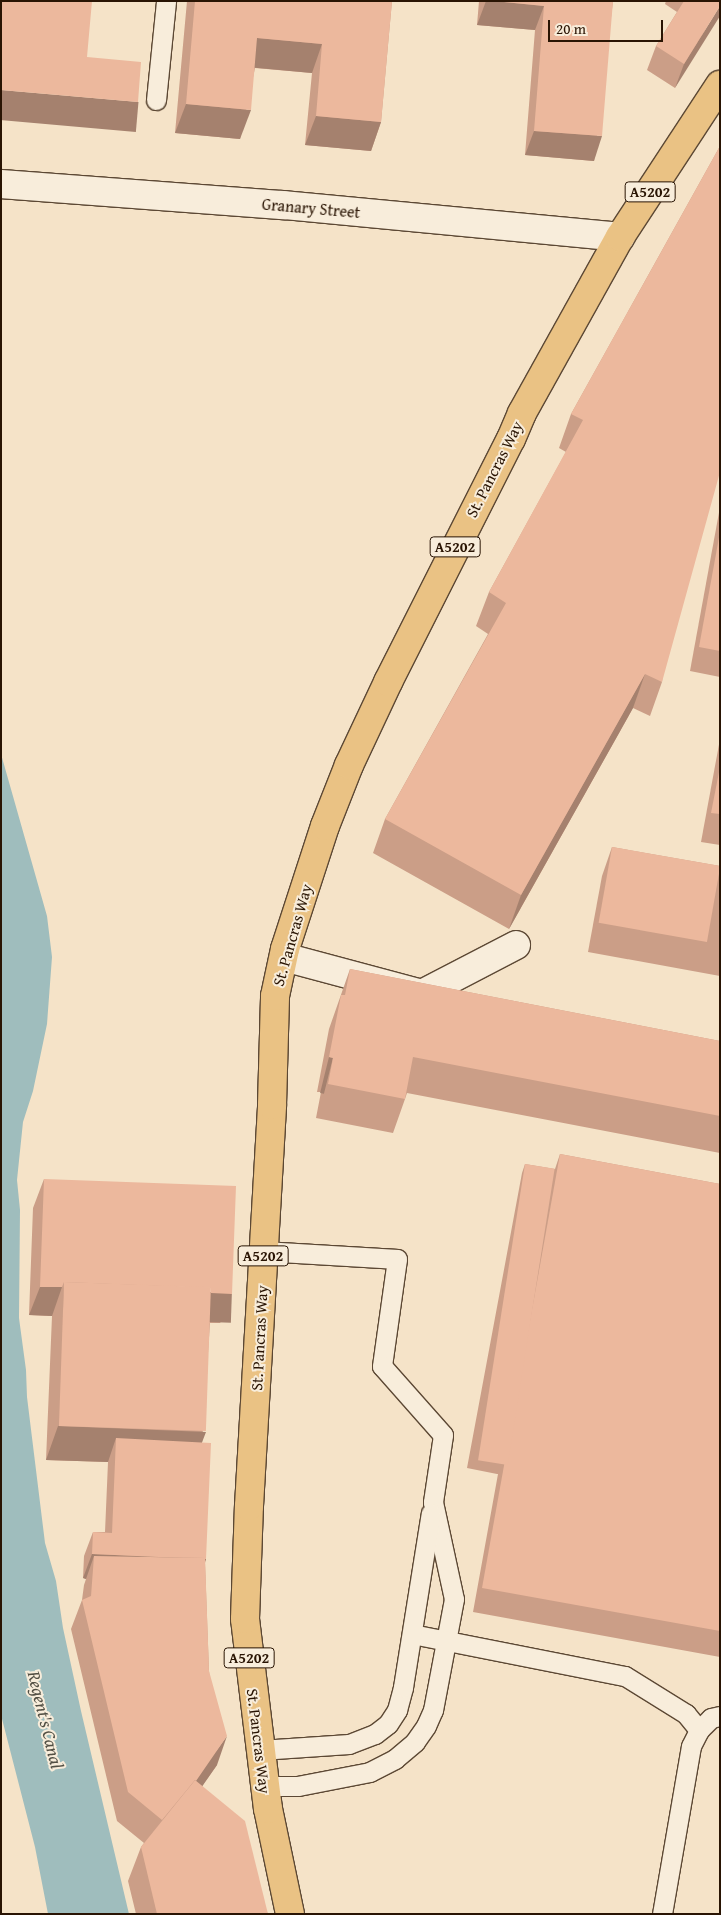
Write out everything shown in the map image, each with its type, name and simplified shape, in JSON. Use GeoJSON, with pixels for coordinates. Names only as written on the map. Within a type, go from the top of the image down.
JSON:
{"type":"FeatureCollection","features":[{"type":"Feature","properties":{"kind":"main road","name":"St. Pancras Way"},"geometry":{"type":"LineString","coordinates":[[290,1914],[268,1809],[245,1619],[275,996],[289,932],[325,826],[384,690],[511,439],[522,413],[620,237],[720,85]]}},
{"type":"Feature","properties":{"kind":"street","name":"Granary Street"},"geometry":{"type":"LineString","coordinates":[[1,184],[283,205],[620,237]]}},
{"type":"Feature","properties":{"kind":"street"},"geometry":{"type":"LineString","coordinates":[[284,957],[422,994],[516,945]]}},
{"type":"Feature","properties":{"kind":"lane"},"geometry":{"type":"LineString","coordinates":[[156,100],[166,1]]}},
{"type":"Feature","properties":{"kind":"lane"},"geometry":{"type":"LineString","coordinates":[[260,1750],[348,1744],[375,1734],[388,1724],[397,1710],[412,1634],[443,1435],[382,1366],[396,1259],[264,1251]]}},
{"type":"Feature","properties":{"kind":"lane"},"geometry":{"type":"LineString","coordinates":[[265,1786],[298,1786],[370,1772],[395,1759],[415,1742],[426,1726],[433,1710],[454,1599],[433,1502]]}},
{"type":"Feature","properties":{"kind":"lane"},"geometry":{"type":"LineString","coordinates":[[412,1634],[625,1676],[686,1714],[699,1730]]}},
{"type":"Feature","properties":{"kind":"lane"},"geometry":{"type":"LineString","coordinates":[[662,1914],[691,1746],[699,1730],[711,1718],[720,1716]]}},
{"type":"Feature","properties":{"kind":"water","name":"Regent's Canal"},"geometry":{"type":"Polygon","coordinates":[[[1,754],[47,916],[52,957],[47,1024],[33,1091],[23,1122],[17,1180],[20,1210],[19,1318],[26,1370],[27,1397],[45,1543],[56,1581],[63,1628],[81,1711],[129,1914],[48,1914],[35,1847],[1,1715],[1,754]]]}},
{"type":"Feature","properties":{"kind":"building"},"geometry":{"type":"Polygon","coordinates":[[[1,1],[92,1],[87,57],[141,62],[138,102],[1,90],[1,1]]]}},
{"type":"Feature","properties":{"kind":"building"},"geometry":{"type":"Polygon","coordinates":[[[195,1],[392,1],[381,122],[316,116],[322,44],[257,38],[251,110],[186,104],[195,1]]]}},
{"type":"Feature","properties":{"kind":"building"},"geometry":{"type":"Polygon","coordinates":[[[494,1],[613,1],[602,136],[534,131],[544,6],[494,1]]]}},
{"type":"Feature","properties":{"kind":"building"},"geometry":{"type":"Polygon","coordinates":[[[684,1],[720,1],[720,6],[684,64],[656,46],[684,1]]]}},
{"type":"Feature","properties":{"kind":"building"},"geometry":{"type":"Polygon","coordinates":[[[720,146],[720,472],[662,682],[645,674],[521,895],[385,819],[506,603],[489,592],[583,420],[571,414],[720,146]]]}},
{"type":"Feature","properties":{"kind":"building"},"geometry":{"type":"Polygon","coordinates":[[[720,532],[720,651],[699,647],[720,532]]]}},
{"type":"Feature","properties":{"kind":"building"},"geometry":{"type":"Polygon","coordinates":[[[720,767],[720,814],[711,813],[720,767]]]}},
{"type":"Feature","properties":{"kind":"building"},"geometry":{"type":"Polygon","coordinates":[[[612,847],[720,866],[707,942],[599,923],[612,847]]]}},
{"type":"Feature","properties":{"kind":"building"},"geometry":{"type":"Polygon","coordinates":[[[350,969],[720,1041],[720,1116],[413,1057],[405,1099],[328,1084],[333,1058],[329,1057],[341,995],[345,995],[350,969]]]}},
{"type":"Feature","properties":{"kind":"building"},"geometry":{"type":"Polygon","coordinates":[[[560,1154],[720,1184],[720,1631],[482,1588],[560,1154]]]}},
{"type":"Feature","properties":{"kind":"building"},"geometry":{"type":"Polygon","coordinates":[[[525,1164],[555,1169],[508,1465],[478,1460],[525,1164]]]}},
{"type":"Feature","properties":{"kind":"building"},"geometry":{"type":"Polygon","coordinates":[[[44,1179],[236,1186],[232,1294],[211,1293],[211,1288],[64,1282],[62,1287],[40,1287],[44,1179]]]}},
{"type":"Feature","properties":{"kind":"building"},"geometry":{"type":"Polygon","coordinates":[[[64,1282],[211,1287],[206,1431],[59,1426],[64,1282]]]}},
{"type":"Feature","properties":{"kind":"building"},"geometry":{"type":"Polygon","coordinates":[[[116,1438],[211,1443],[206,1559],[92,1554],[93,1532],[112,1533],[116,1438]]]}},
{"type":"Feature","properties":{"kind":"building"},"geometry":{"type":"Polygon","coordinates":[[[94,1556],[205,1558],[209,1671],[227,1736],[196,1781],[162,1820],[128,1792],[82,1600],[91,1596],[94,1556]]]}},
{"type":"Feature","properties":{"kind":"building"},"geometry":{"type":"Polygon","coordinates":[[[195,1780],[245,1821],[268,1914],[157,1914],[141,1847],[195,1780]]]}}]}
